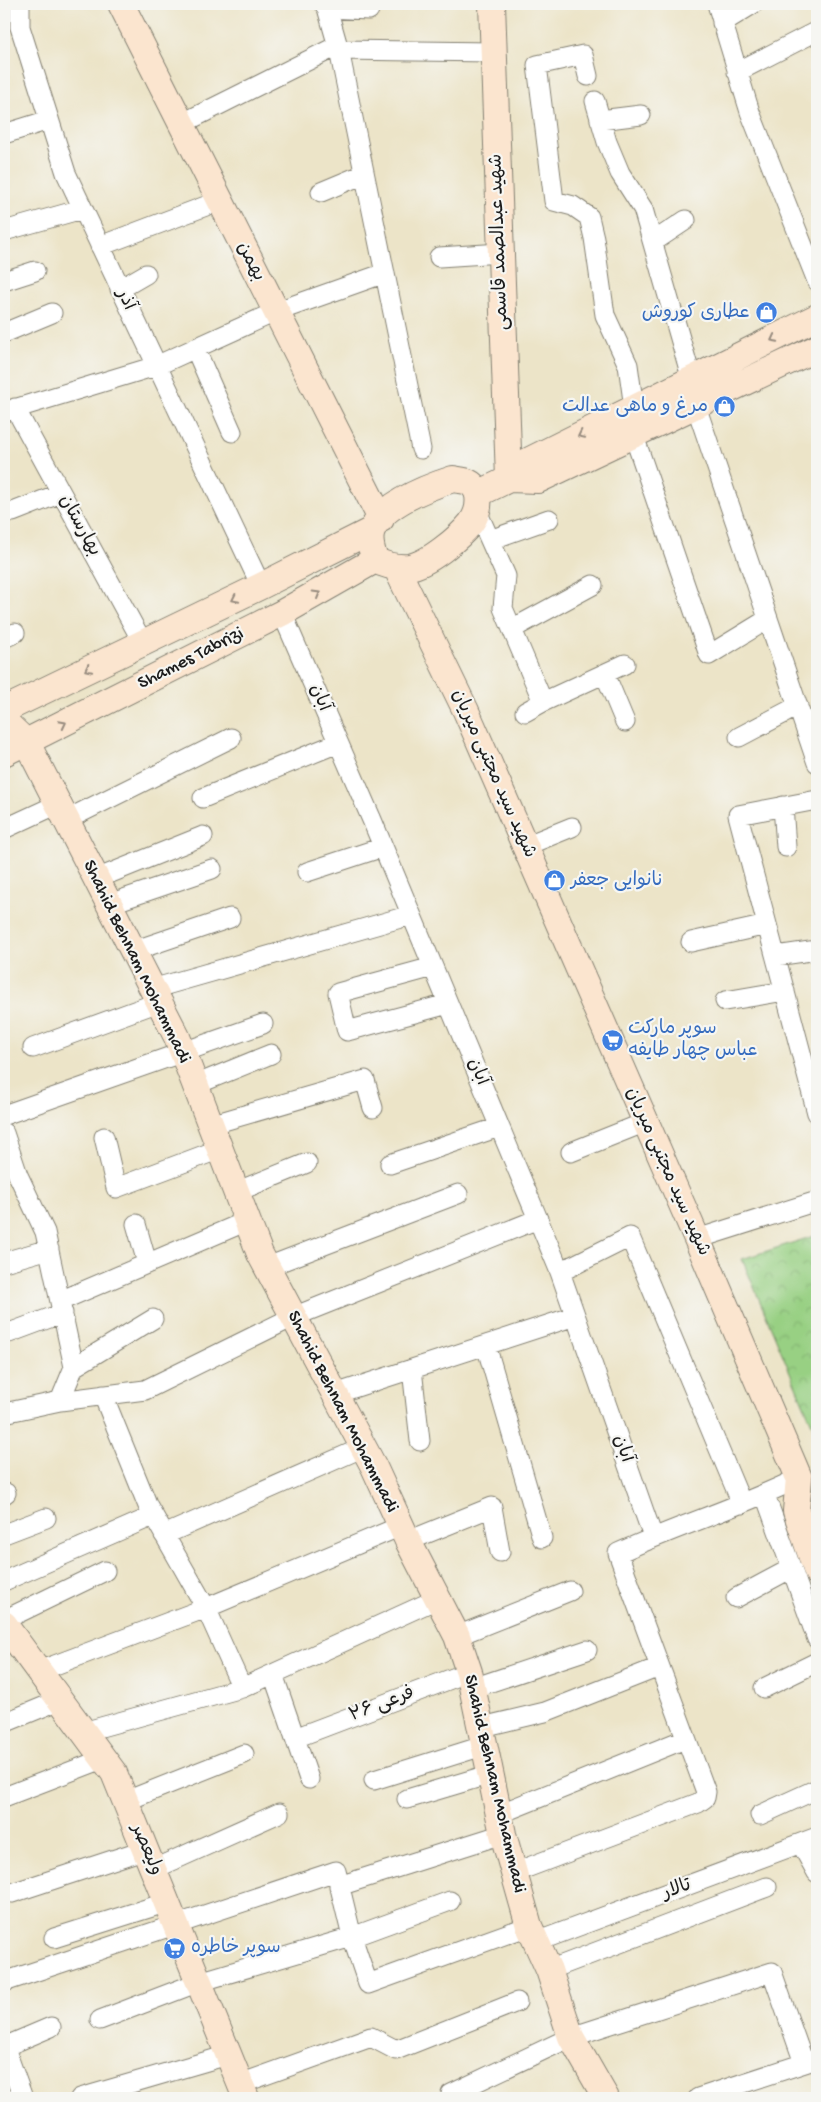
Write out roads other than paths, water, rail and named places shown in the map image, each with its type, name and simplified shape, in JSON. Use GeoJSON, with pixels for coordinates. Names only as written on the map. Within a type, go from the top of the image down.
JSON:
{"type":"FeatureCollection","features":[{"type":"Feature","properties":{"kind":"street","name":"آذر"},"geometry":{"type":"LineString","coordinates":[[20,4],[20,27],[66,174],[261,586]]}},
{"type":"Feature","properties":{"kind":"street","name":"بهمن"},"geometry":{"type":"LineString","coordinates":[[121,4],[275,312],[377,525]]}},
{"type":"Feature","properties":{"kind":"street","name":"شهید عبدالصمد قاسمی"},"geometry":{"type":"LineString","coordinates":[[492,4],[509,479]]}},
{"type":"Feature","properties":{"kind":"street"},"geometry":{"type":"LineString","coordinates":[[717,4],[750,112],[817,282]]}},
{"type":"Feature","properties":{"kind":"street"},"geometry":{"type":"LineString","coordinates":[[722,23],[753,4]]}},
{"type":"Feature","properties":{"kind":"street"},"geometry":{"type":"LineString","coordinates":[[369,10],[326,6],[338,48],[421,449]]}},
{"type":"Feature","properties":{"kind":"street"},"geometry":{"type":"LineString","coordinates":[[737,72],[817,31]]}},
{"type":"Feature","properties":{"kind":"street"},"geometry":{"type":"LineString","coordinates":[[181,124],[338,48],[493,52]]}},
{"type":"Feature","properties":{"kind":"street"},"geometry":{"type":"LineString","coordinates":[[588,76],[583,55],[536,65],[554,201],[573,206],[589,217],[594,238],[605,315],[628,365],[634,408]]}},
{"type":"Feature","properties":{"kind":"street"},"geometry":{"type":"LineString","coordinates":[[595,101],[600,120],[620,173],[643,209],[692,380]]}},
{"type":"Feature","properties":{"kind":"street"},"geometry":{"type":"LineString","coordinates":[[600,120],[641,115]]}},
{"type":"Feature","properties":{"kind":"street"},"geometry":{"type":"LineString","coordinates":[[4,134],[49,120]]}},
{"type":"Feature","properties":{"kind":"street"},"geometry":{"type":"LineString","coordinates":[[321,192],[364,174]]}},
{"type":"Feature","properties":{"kind":"street"},"geometry":{"type":"LineString","coordinates":[[100,246],[219,201]]}},
{"type":"Feature","properties":{"kind":"street"},"geometry":{"type":"LineString","coordinates":[[4,231],[82,209]]}},
{"type":"Feature","properties":{"kind":"street"},"geometry":{"type":"LineString","coordinates":[[653,242],[686,220]]}},
{"type":"Feature","properties":{"kind":"street"},"geometry":{"type":"LineString","coordinates":[[439,256],[501,253]]}},
{"type":"Feature","properties":{"kind":"street"},"geometry":{"type":"LineString","coordinates":[[4,281],[35,271]]}},
{"type":"Feature","properties":{"kind":"street"},"geometry":{"type":"LineString","coordinates":[[10,410],[156,366],[275,312],[385,273]]}},
{"type":"Feature","properties":{"kind":"street"},"geometry":{"type":"LineString","coordinates":[[120,290],[146,274]]}},
{"type":"Feature","properties":{"kind":"street"},"geometry":{"type":"LineString","coordinates":[[4,333],[52,313]]}},
{"type":"Feature","properties":{"kind":"street"},"geometry":{"type":"LineString","coordinates":[[543,702],[503,608],[506,576],[490,540],[478,503],[509,479],[528,461],[817,317]]}},
{"type":"Feature","properties":{"kind":"street"},"geometry":{"type":"LineString","coordinates":[[195,348],[232,432]]}},
{"type":"Feature","properties":{"kind":"street"},"geometry":{"type":"LineString","coordinates":[[509,479],[538,480],[817,348]]}},
{"type":"Feature","properties":{"kind":"street"},"geometry":{"type":"LineString","coordinates":[[696,406],[817,763]]}},
{"type":"Feature","properties":{"kind":"street","name":"بهارستان"},"geometry":{"type":"LineString","coordinates":[[10,410],[61,493],[143,643]]}},
{"type":"Feature","properties":{"kind":"street"},"geometry":{"type":"LineString","coordinates":[[634,436],[709,656],[768,619]]}},
{"type":"Feature","properties":{"kind":"street","name":"Shames Tabrizi"},"geometry":{"type":"LineString","coordinates":[[4,710],[261,586],[377,525],[395,505],[413,494],[453,479],[467,481],[473,485],[478,503],[473,521],[436,553],[410,567],[386,564],[282,613],[15,748]]}},
{"type":"Feature","properties":{"kind":"street"},"geometry":{"type":"LineString","coordinates":[[13,512],[61,493]]}},
{"type":"Feature","properties":{"kind":"street"},"geometry":{"type":"LineString","coordinates":[[490,540],[549,519]]}},
{"type":"Feature","properties":{"kind":"street","name":"شهید سید مجتبی میریان"},"geometry":{"type":"LineString","coordinates":[[377,525],[371,545],[386,564],[466,711],[697,1239],[808,1485]]}},
{"type":"Feature","properties":{"kind":"street"},"geometry":{"type":"LineString","coordinates":[[512,629],[593,586]]}},
{"type":"Feature","properties":{"kind":"street","name":"آبان"},"geometry":{"type":"LineString","coordinates":[[282,613],[383,847],[560,1272],[653,1537]]}},
{"type":"Feature","properties":{"kind":"street"},"geometry":{"type":"LineString","coordinates":[[525,712],[625,664]]}},
{"type":"Feature","properties":{"kind":"street"},"geometry":{"type":"LineString","coordinates":[[605,674],[625,722]]}},
{"type":"Feature","properties":{"kind":"street"},"geometry":{"type":"LineString","coordinates":[[739,737],[798,706]]}},
{"type":"Feature","properties":{"kind":"street","name":"Shahid Behnam Mohammadi"},"geometry":{"type":"LineString","coordinates":[[4,721],[15,748],[62,812],[156,996],[183,1053],[247,1221],[267,1267],[364,1447],[404,1533],[457,1636],[471,1680],[484,1736],[512,1873],[532,1934],[549,1970],[571,2037],[606,2098]]}},
{"type":"Feature","properties":{"kind":"street"},"geometry":{"type":"LineString","coordinates":[[4,829],[62,812],[230,738]]}},
{"type":"Feature","properties":{"kind":"street"},"geometry":{"type":"LineString","coordinates":[[203,798],[338,743]]}},
{"type":"Feature","properties":{"kind":"street"},"geometry":{"type":"LineString","coordinates":[[817,800],[738,815],[817,1112]]}},
{"type":"Feature","properties":{"kind":"street"},"geometry":{"type":"LineString","coordinates":[[783,806],[786,847]]}},
{"type":"Feature","properties":{"kind":"street"},"geometry":{"type":"LineString","coordinates":[[525,846],[572,827]]}},
{"type":"Feature","properties":{"kind":"street"},"geometry":{"type":"LineString","coordinates":[[96,879],[203,836]]}},
{"type":"Feature","properties":{"kind":"street"},"geometry":{"type":"LineString","coordinates":[[307,872],[383,847]]}},
{"type":"Feature","properties":{"kind":"street"},"geometry":{"type":"LineString","coordinates":[[108,904],[212,869]]}},
{"type":"Feature","properties":{"kind":"street"},"geometry":{"type":"LineString","coordinates":[[33,1048],[156,996],[411,915]]}},
{"type":"Feature","properties":{"kind":"street"},"geometry":{"type":"LineString","coordinates":[[133,951],[230,918]]}},
{"type":"Feature","properties":{"kind":"street"},"geometry":{"type":"LineString","coordinates":[[691,942],[767,925]]}},
{"type":"Feature","properties":{"kind":"street"},"geometry":{"type":"LineString","coordinates":[[776,956],[817,950]]}},
{"type":"Feature","properties":{"kind":"street"},"geometry":{"type":"LineString","coordinates":[[433,967],[338,993],[347,1031],[448,1004]]}},
{"type":"Feature","properties":{"kind":"street"},"geometry":{"type":"LineString","coordinates":[[725,1000],[785,992]]}},
{"type":"Feature","properties":{"kind":"street"},"geometry":{"type":"LineString","coordinates":[[4,1115],[263,1024]]}},
{"type":"Feature","properties":{"kind":"street"},"geometry":{"type":"LineString","coordinates":[[195,1085],[271,1054]]}},
{"type":"Feature","properties":{"kind":"street"},"geometry":{"type":"LineString","coordinates":[[210,1125],[365,1080],[373,1108]]}},
{"type":"Feature","properties":{"kind":"street"},"geometry":{"type":"LineString","coordinates":[[571,1152],[646,1122]]}},
{"type":"Feature","properties":{"kind":"street"},"geometry":{"type":"LineString","coordinates":[[390,1164],[499,1127]]}},
{"type":"Feature","properties":{"kind":"street"},"geometry":{"type":"LineString","coordinates":[[4,1133],[18,1175],[45,1232],[74,1367],[60,1401]]}},
{"type":"Feature","properties":{"kind":"street"},"geometry":{"type":"LineString","coordinates":[[104,1137],[116,1188],[220,1149]]}},
{"type":"Feature","properties":{"kind":"street"},"geometry":{"type":"LineString","coordinates":[[236,1192],[307,1163]]}},
{"type":"Feature","properties":{"kind":"street"},"geometry":{"type":"LineString","coordinates":[[267,1267],[458,1194]]}},
{"type":"Feature","properties":{"kind":"street"},"geometry":{"type":"LineString","coordinates":[[697,1239],[817,1201]]}},
{"type":"Feature","properties":{"kind":"street"},"geometry":{"type":"LineString","coordinates":[[4,1413],[60,1401],[145,1390],[294,1317],[538,1219]]}},
{"type":"Feature","properties":{"kind":"street"},"geometry":{"type":"LineString","coordinates":[[9,1333],[147,1263],[247,1221]]}},
{"type":"Feature","properties":{"kind":"street"},"geometry":{"type":"LineString","coordinates":[[136,1224],[147,1263]]}},
{"type":"Feature","properties":{"kind":"street"},"geometry":{"type":"LineString","coordinates":[[560,1272],[630,1238],[742,1504]]}},
{"type":"Feature","properties":{"kind":"street"},"geometry":{"type":"LineString","coordinates":[[4,1262],[49,1249]]}},
{"type":"Feature","properties":{"kind":"street"},"geometry":{"type":"LineString","coordinates":[[334,1394],[576,1316]]}},
{"type":"Feature","properties":{"kind":"street"},"geometry":{"type":"LineString","coordinates":[[74,1367],[153,1319]]}},
{"type":"Feature","properties":{"kind":"street"},"geometry":{"type":"LineString","coordinates":[[486,1345],[542,1538]]}},
{"type":"Feature","properties":{"kind":"street"},"geometry":{"type":"LineString","coordinates":[[412,1368],[420,1441]]}},
{"type":"Feature","properties":{"kind":"street"},"geometry":{"type":"LineString","coordinates":[[103,1395],[153,1516],[206,1608],[242,1688]]}},
{"type":"Feature","properties":{"kind":"street"},"geometry":{"type":"LineString","coordinates":[[164,1536],[364,1447]]}},
{"type":"Feature","properties":{"kind":"street"},"geometry":{"type":"LineString","coordinates":[[512,1873],[698,1803],[705,1798],[706,1792],[685,1740],[618,1552],[765,1495],[808,1485]]}},
{"type":"Feature","properties":{"kind":"street"},"geometry":{"type":"LineString","coordinates":[[808,1485],[796,1511],[817,1572]]}},
{"type":"Feature","properties":{"kind":"street"},"geometry":{"type":"LineString","coordinates":[[765,1495],[817,1639]]}},
{"type":"Feature","properties":{"kind":"street"},"geometry":{"type":"LineString","coordinates":[[39,1671],[404,1533],[492,1506],[500,1552]]}},
{"type":"Feature","properties":{"kind":"street"},"geometry":{"type":"LineString","coordinates":[[4,1581],[153,1516]]}},
{"type":"Feature","properties":{"kind":"street"},"geometry":{"type":"LineString","coordinates":[[4,1534],[46,1518]]}},
{"type":"Feature","properties":{"kind":"street"},"geometry":{"type":"LineString","coordinates":[[736,1598],[792,1568]]}},
{"type":"Feature","properties":{"kind":"street"},"geometry":{"type":"LineString","coordinates":[[4,1620],[105,1572]]}},
{"type":"Feature","properties":{"kind":"street"},"geometry":{"type":"LineString","coordinates":[[457,1636],[570,1591]]}},
{"type":"Feature","properties":{"kind":"street"},"geometry":{"type":"LineString","coordinates":[[84,1732],[242,1688],[437,1598]]}},
{"type":"Feature","properties":{"kind":"street","name":"ولیعصر"},"geometry":{"type":"LineString","coordinates":[[4,1624],[114,1773],[243,2091]]}},
{"type":"Feature","properties":{"kind":"street","name":"فرعی ۲۶"},"geometry":{"type":"LineString","coordinates":[[296,1738],[471,1680],[587,1650]]}},
{"type":"Feature","properties":{"kind":"street"},"geometry":{"type":"LineString","coordinates":[[764,1688],[817,1662]]}},
{"type":"Feature","properties":{"kind":"street"},"geometry":{"type":"LineString","coordinates":[[374,1780],[659,1667]]}},
{"type":"Feature","properties":{"kind":"street"},"geometry":{"type":"LineString","coordinates":[[274,1674],[309,1779]]}},
{"type":"Feature","properties":{"kind":"street"},"geometry":{"type":"LineString","coordinates":[[4,1722],[60,1700]]}},
{"type":"Feature","properties":{"kind":"street"},"geometry":{"type":"LineString","coordinates":[[339,1886],[501,1824],[685,1740]]}},
{"type":"Feature","properties":{"kind":"street"},"geometry":{"type":"LineString","coordinates":[[126,1801],[244,1754]]}},
{"type":"Feature","properties":{"kind":"street"},"geometry":{"type":"LineString","coordinates":[[4,1797],[104,1759]]}},
{"type":"Feature","properties":{"kind":"street"},"geometry":{"type":"LineString","coordinates":[[407,1799],[491,1774]]}},
{"type":"Feature","properties":{"kind":"street"},"geometry":{"type":"LineString","coordinates":[[760,1815],[817,1789]]}},
{"type":"Feature","properties":{"kind":"street"},"geometry":{"type":"LineString","coordinates":[[12,1893],[150,1859],[279,1813]]}},
{"type":"Feature","properties":{"kind":"street"},"geometry":{"type":"LineString","coordinates":[[809,1841],[817,1873]]}},
{"type":"Feature","properties":{"kind":"street","name":"تالار"},"geometry":{"type":"LineString","coordinates":[[352,1937],[368,1984],[532,1934],[809,1841]]}},
{"type":"Feature","properties":{"kind":"street"},"geometry":{"type":"LineString","coordinates":[[54,1938],[172,1913],[336,1871],[352,1937]]}},
{"type":"Feature","properties":{"kind":"street"},"geometry":{"type":"LineString","coordinates":[[549,1970],[767,1887]]}},
{"type":"Feature","properties":{"kind":"street"},"geometry":{"type":"LineString","coordinates":[[100,2020],[199,1982],[352,1937],[450,1901]]}},
{"type":"Feature","properties":{"kind":"street"},"geometry":{"type":"LineString","coordinates":[[4,1982],[172,1913]]}},
{"type":"Feature","properties":{"kind":"street"},"geometry":{"type":"LineString","coordinates":[[452,2098],[451,2094],[571,2037],[772,1972],[811,2061],[751,2090],[698,2098]]}},
{"type":"Feature","properties":{"kind":"street"},"geometry":{"type":"LineString","coordinates":[[243,2091],[371,2037],[396,2050],[517,2002]]}},
{"type":"Feature","properties":{"kind":"street"},"geometry":{"type":"LineString","coordinates":[[23,2098],[4,2046],[51,2027]]}},
{"type":"Feature","properties":{"kind":"street"},"geometry":{"type":"LineString","coordinates":[[80,2098],[228,2055]]}},
{"type":"Feature","properties":{"kind":"place","name":"عطاری کوروش"},"geometry":{"type":"Point","coordinates":[766,313]}},
{"type":"Feature","properties":{"kind":"place","name":"مرغ و ماهی عدالت"},"geometry":{"type":"Point","coordinates":[724,407]}},
{"type":"Feature","properties":{"kind":"place","name":"نانوایی جعفر"},"geometry":{"type":"Point","coordinates":[555,881]}},
{"type":"Feature","properties":{"kind":"place","name":"سوپر مارکت عباس چهار طایفه"},"geometry":{"type":"Point","coordinates":[612,1040]}},
{"type":"Feature","properties":{"kind":"place","name":"سوپر خاطره"},"geometry":{"type":"Point","coordinates":[175,1948]}}]}
